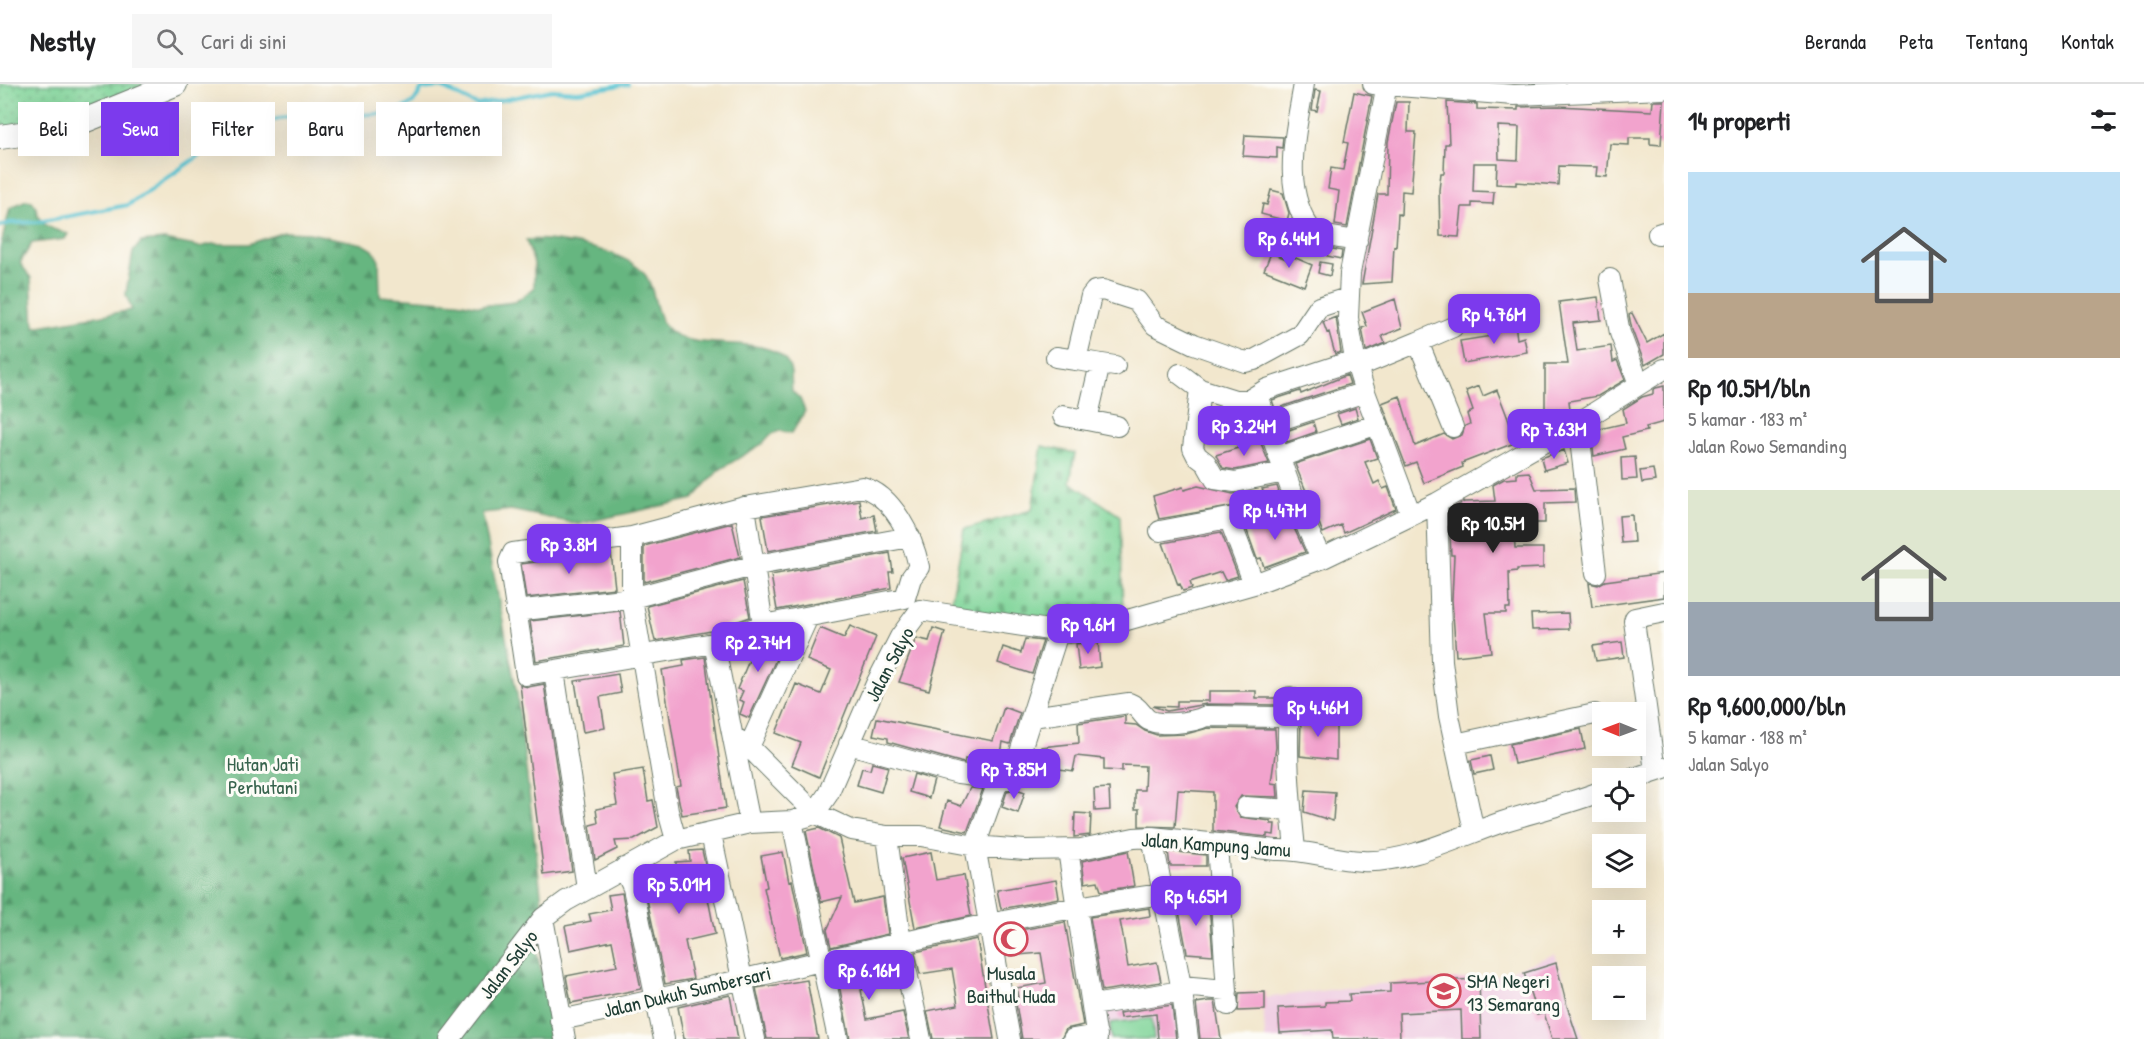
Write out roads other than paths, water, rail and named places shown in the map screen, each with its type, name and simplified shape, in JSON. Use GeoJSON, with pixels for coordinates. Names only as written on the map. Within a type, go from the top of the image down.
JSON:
{"type":"FeatureCollection","features":[{"type":"Feature","properties":{"kind":"main road"},"geometry":{"type":"LineString","coordinates":[[0,137],[69,127],[175,84]]}},
{"type":"Feature","properties":{"kind":"street"},"geometry":{"type":"LineString","coordinates":[[1304,84],[1291,166],[1302,218],[1314,234],[1357,241]]}},
{"type":"Feature","properties":{"kind":"street"},"geometry":{"type":"LineString","coordinates":[[1412,515],[1356,363],[1347,298],[1382,85],[1514,95],[1553,89],[1664,89]]}},
{"type":"Feature","properties":{"kind":"street"},"geometry":{"type":"LineString","coordinates":[[1610,279],[1620,333],[1639,384]]}},
{"type":"Feature","properties":{"kind":"street"},"geometry":{"type":"LineString","coordinates":[[1076,360],[1091,296],[1095,291],[1103,290],[1137,301],[1155,325],[1194,344],[1245,362],[1254,360],[1300,335],[1319,307],[1347,298]]}},
{"type":"Feature","properties":{"kind":"street"},"geometry":{"type":"LineString","coordinates":[[1180,374],[1200,389],[1235,400],[1249,400],[1268,389],[1356,363],[1418,342],[1453,327]]}},
{"type":"Feature","properties":{"kind":"street"},"geometry":{"type":"LineString","coordinates":[[1418,342],[1452,427]]}},
{"type":"Feature","properties":{"kind":"street"},"geometry":{"type":"LineString","coordinates":[[1056,357],[1107,365],[1087,420]]}},
{"type":"Feature","properties":{"kind":"street","name":"Jalan Salyo"},"geometry":{"type":"LineString","coordinates":[[450,1039],[543,918],[587,888],[624,868],[673,833],[711,834],[750,823],[792,821],[815,813],[828,794],[913,604],[1058,633],[1092,630],[1254,584],[1321,559],[1437,503],[1578,423],[1664,369]]}},
{"type":"Feature","properties":{"kind":"street"},"geometry":{"type":"LineString","coordinates":[[1200,389],[1193,448],[1197,456],[1206,463],[1215,480],[1235,482],[1378,424]]}},
{"type":"Feature","properties":{"kind":"street"},"geometry":{"type":"LineString","coordinates":[[1268,424],[1365,392]]}},
{"type":"Feature","properties":{"kind":"street"},"geometry":{"type":"LineString","coordinates":[[1257,396],[1295,500],[1321,559]]}},
{"type":"Feature","properties":{"kind":"street"},"geometry":{"type":"LineString","coordinates":[[1063,416],[1117,426]]}},
{"type":"Feature","properties":{"kind":"street"},"geometry":{"type":"LineString","coordinates":[[1578,423],[1596,573]]}},
{"type":"Feature","properties":{"kind":"street"},"geometry":{"type":"LineString","coordinates":[[862,487],[871,489],[884,499],[910,537],[919,567],[911,578],[913,604],[763,625],[714,643],[643,657],[526,675],[509,558],[513,553],[632,537],[745,507],[862,487]]}},
{"type":"Feature","properties":{"kind":"street"},"geometry":{"type":"LineString","coordinates":[[1160,531],[1238,518],[1295,500]]}},
{"type":"Feature","properties":{"kind":"street"},"geometry":{"type":"LineString","coordinates":[[1437,503],[1442,661],[1455,744],[1474,831]]}},
{"type":"Feature","properties":{"kind":"street"},"geometry":{"type":"LineString","coordinates":[[745,507],[752,566],[763,625]]}},
{"type":"Feature","properties":{"kind":"street"},"geometry":{"type":"LineString","coordinates":[[1229,518],[1254,584]]}},
{"type":"Feature","properties":{"kind":"street"},"geometry":{"type":"LineString","coordinates":[[632,537],[632,598],[673,833]]}},
{"type":"Feature","properties":{"kind":"street"},"geometry":{"type":"LineString","coordinates":[[515,611],[632,598],[752,566],[910,537]]}},
{"type":"Feature","properties":{"kind":"street"},"geometry":{"type":"LineString","coordinates":[[1659,770],[1634,621],[1635,618],[1664,612]]}},
{"type":"Feature","properties":{"kind":"street"},"geometry":{"type":"LineString","coordinates":[[742,742],[808,617]]}},
{"type":"Feature","properties":{"kind":"street"},"geometry":{"type":"LineString","coordinates":[[849,744],[958,774],[1010,779],[1058,633]]}},
{"type":"Feature","properties":{"kind":"street"},"geometry":{"type":"LineString","coordinates":[[714,643],[724,700],[742,742],[750,823]]}},
{"type":"Feature","properties":{"kind":"street"},"geometry":{"type":"LineString","coordinates":[[554,671],[587,888]]}},
{"type":"Feature","properties":{"kind":"street"},"geometry":{"type":"LineString","coordinates":[[1032,717],[1129,703],[1138,706],[1146,718],[1159,723],[1194,722],[1206,716],[1289,707],[1291,810],[1295,849]]}},
{"type":"Feature","properties":{"kind":"street"},"geometry":{"type":"LineString","coordinates":[[1455,744],[1592,715]]}},
{"type":"Feature","properties":{"kind":"street","name":"Jalan Kampung Jamu"},"geometry":{"type":"LineString","coordinates":[[742,742],[815,813],[850,830],[887,836],[921,836],[975,846],[1025,850],[1068,850],[1152,837],[1276,850],[1295,849],[1363,861],[1396,858],[1592,795]]}},
{"type":"Feature","properties":{"kind":"street"},"geometry":{"type":"LineString","coordinates":[[999,779],[975,846],[1010,1039]]}},
{"type":"Feature","properties":{"kind":"street"},"geometry":{"type":"LineString","coordinates":[[1246,807],[1291,810]]}},
{"type":"Feature","properties":{"kind":"street"},"geometry":{"type":"LineString","coordinates":[[792,821],[838,1039]]}},
{"type":"Feature","properties":{"kind":"street"},"geometry":{"type":"LineString","coordinates":[[711,834],[755,1039]]}},
{"type":"Feature","properties":{"kind":"street"},"geometry":{"type":"LineString","coordinates":[[887,836],[901,944],[921,1039]]}},
{"type":"Feature","properties":{"kind":"street"},"geometry":{"type":"LineString","coordinates":[[1152,837],[1161,894],[1182,989],[1188,1039]]}},
{"type":"Feature","properties":{"kind":"street"},"geometry":{"type":"LineString","coordinates":[[1092,1005],[1182,989],[1228,990],[1217,844]]}},
{"type":"Feature","properties":{"kind":"street"},"geometry":{"type":"LineString","coordinates":[[1068,850],[1097,1037],[1073,1039]]}},
{"type":"Feature","properties":{"kind":"street"},"geometry":{"type":"LineString","coordinates":[[624,868],[633,888],[664,1039]]}},
{"type":"Feature","properties":{"kind":"street","name":"Jalan Dukuh Sumbersari"},"geometry":{"type":"LineString","coordinates":[[543,918],[563,1029],[657,999],[741,978],[989,923],[1077,906],[1161,894]]}},
{"type":"Feature","properties":{"kind":"waterway"},"geometry":{"type":"LineString","coordinates":[[0,226],[10,223],[38,222],[128,205],[210,148],[279,118],[320,113],[357,115],[394,113],[413,103],[422,89],[441,87],[477,105],[552,90],[578,92],[628,84]]}},
{"type":"Feature","properties":{"kind":"place","name":"Musala Baithul Huda"},"geometry":{"type":"Point","coordinates":[1011,939]}},
{"type":"Feature","properties":{"kind":"place","name":"SMA Negeri 13 Semarang"},"geometry":{"type":"Point","coordinates":[1444,991]}},
{"type":"Feature","properties":{"kind":"park label","name":"Hutan Jati Perhutani"},"geometry":{"type":"Point","coordinates":[263,774]}}]}
